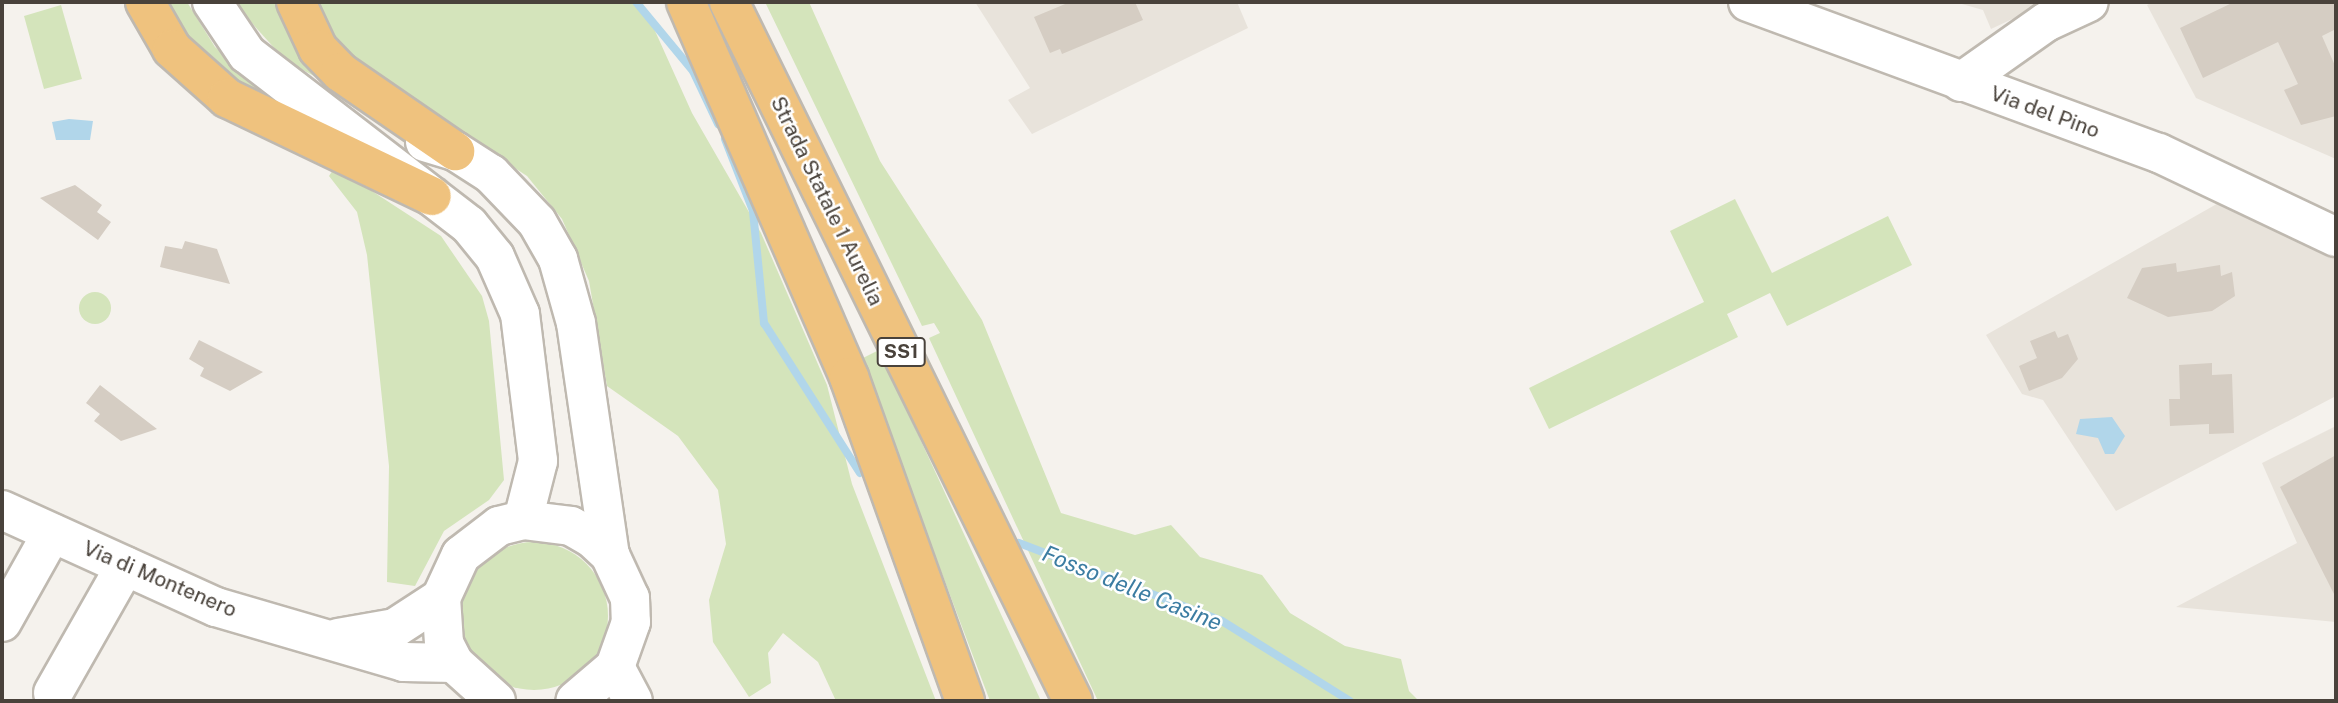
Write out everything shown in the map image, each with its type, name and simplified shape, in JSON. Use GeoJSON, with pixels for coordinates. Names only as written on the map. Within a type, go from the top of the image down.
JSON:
{"type":"FeatureCollection","features":[{"type":"Feature","properties":{"kind":"highway"},"geometry":{"type":"LineString","coordinates":[[145,2],[172,50],[227,98],[432,196]]}},
{"type":"Feature","properties":{"kind":"highway"},"geometry":{"type":"LineString","coordinates":[[296,2],[318,50],[340,72],[455,151]]}},
{"type":"Feature","properties":{"kind":"highway"},"geometry":{"type":"LineString","coordinates":[[675,2],[704,42]]}},
{"type":"Feature","properties":{"kind":"highway","name":"Strada Statale 1 Aurelia"},"geometry":{"type":"LineString","coordinates":[[686,2],[849,377],[965,701]]}},
{"type":"Feature","properties":{"kind":"highway","name":"Strada Statale 1 Aurelia"},"geometry":{"type":"LineString","coordinates":[[729,2],[1073,701]]}},
{"type":"Feature","properties":{"kind":"street"},"geometry":{"type":"LineString","coordinates":[[212,2],[247,54],[329,113],[469,225],[495,257],[520,314],[538,461],[523,520]]}},
{"type":"Feature","properties":{"kind":"street","name":"Via del Pino"},"geometry":{"type":"LineString","coordinates":[[1748,2],[2159,153],[2336,237]]}},
{"type":"Feature","properties":{"kind":"street"},"geometry":{"type":"LineString","coordinates":[[1961,82],[2046,22],[2089,2]]}},
{"type":"Feature","properties":{"kind":"street"},"geometry":{"type":"LineString","coordinates":[[329,113],[455,151],[513,196],[558,259],[576,323],[610,555],[630,598],[631,622],[615,667],[575,701]]}},
{"type":"Feature","properties":{"kind":"street","name":"Via di Montenero"},"geometry":{"type":"LineString","coordinates":[[2,510],[216,607],[322,635],[404,662],[454,663]]}},
{"type":"Feature","properties":{"kind":"street"},"geometry":{"type":"LineString","coordinates":[[496,701],[454,663],[442,632],[441,598],[470,546],[523,520],[571,526],[610,555]]}},
{"type":"Feature","properties":{"kind":"street"},"geometry":{"type":"LineString","coordinates":[[7,600],[52,533]]}},
{"type":"Feature","properties":{"kind":"street"},"geometry":{"type":"LineString","coordinates":[[53,693],[125,566]]}},
{"type":"Feature","properties":{"kind":"street","name":"Via di Montenero"},"geometry":{"type":"LineString","coordinates":[[322,635],[348,640],[395,628],[441,598]]}},
{"type":"Feature","properties":{"kind":"street"},"geometry":{"type":"LineString","coordinates":[[615,667],[633,701]]}},
{"type":"Feature","properties":{"kind":"shaded area"},"geometry":{"type":"Polygon","coordinates":[[[975,2],[1237,2],[1248,28],[1032,134],[1008,100],[1030,88],[975,2]]]}},
{"type":"Feature","properties":{"kind":"shaded area"},"geometry":{"type":"Polygon","coordinates":[[[1955,2],[2048,2],[1991,29],[1983,10],[1955,2]]]}},
{"type":"Feature","properties":{"kind":"shaded area"},"geometry":{"type":"Polygon","coordinates":[[[2153,2],[2336,2],[2336,159],[2196,98],[2147,5],[2153,2]]]}},
{"type":"Feature","properties":{"kind":"shaded area"},"geometry":{"type":"Polygon","coordinates":[[[2229,197],[2336,257],[2336,396],[2116,511],[2043,400],[2022,394],[1986,335],[2229,197]]]}},
{"type":"Feature","properties":{"kind":"shaded area"},"geometry":{"type":"Polygon","coordinates":[[[2336,426],[2336,622],[2176,607],[2297,543],[2262,463],[2336,426]]]}},
{"type":"Feature","properties":{"kind":"green space"},"geometry":{"type":"Polygon","coordinates":[[[156,2],[187,2],[215,47],[289,110],[267,110],[196,59],[156,2]]]}},
{"type":"Feature","properties":{"kind":"green space"},"geometry":{"type":"Polygon","coordinates":[[[233,2],[283,2],[329,84],[286,61],[233,2]]]}},
{"type":"Feature","properties":{"kind":"green space"},"geometry":{"type":"Polygon","coordinates":[[[313,2],[642,2],[692,113],[761,233],[827,385],[852,484],[936,701],[836,701],[818,662],[783,633],[768,653],[771,683],[749,697],[713,642],[709,600],[726,544],[718,490],[678,436],[607,386],[589,281],[562,219],[527,176],[334,49],[313,2]]]}},
{"type":"Feature","properties":{"kind":"green space"},"geometry":{"type":"Polygon","coordinates":[[[765,2],[809,2],[880,161],[982,320],[1061,513],[1135,535],[1171,525],[1200,557],[1262,575],[1290,613],[1345,646],[1401,659],[1409,691],[1419,701],[1098,701],[929,338],[940,333],[934,323],[922,326],[765,2]]]}},
{"type":"Feature","properties":{"kind":"green space"},"geometry":{"type":"Polygon","coordinates":[[[61,5],[82,79],[44,89],[24,16],[61,5]]]}},
{"type":"Feature","properties":{"kind":"green space"},"geometry":{"type":"Polygon","coordinates":[[[335,167],[441,236],[482,296],[489,321],[504,480],[489,500],[444,531],[415,586],[387,582],[389,466],[367,255],[357,212],[329,176],[335,167]]]}},
{"type":"Feature","properties":{"kind":"green space"},"geometry":{"type":"Polygon","coordinates":[[[1735,199],[1772,273],[1888,216],[1912,265],[1787,326],[1770,293],[1727,314],[1738,337],[1549,429],[1529,388],[1704,302],[1670,231],[1735,199]]]}},
{"type":"Feature","properties":{"kind":"green space"},"geometry":{"type":"Polygon","coordinates":[[[95,292],[106,297],[111,308],[106,319],[95,324],[84,319],[79,308],[84,297],[95,292]]]}},
{"type":"Feature","properties":{"kind":"green space"},"geometry":{"type":"Polygon","coordinates":[[[879,350],[1041,701],[990,701],[861,359],[879,350]]]}},
{"type":"Feature","properties":{"kind":"green space"},"geometry":{"type":"Polygon","coordinates":[[[534,542],[562,548],[586,564],[602,588],[608,616],[602,644],[586,668],[562,684],[534,690],[506,684],[482,668],[466,644],[460,616],[466,588],[482,564],[506,548],[534,542]]]}},
{"type":"Feature","properties":{"kind":"water"},"geometry":{"type":"Polygon","coordinates":[[[69,119],[93,121],[90,140],[56,140],[52,122],[69,119]]]}},
{"type":"Feature","properties":{"kind":"water"},"geometry":{"type":"Polygon","coordinates":[[[2112,417],[2125,436],[2114,454],[2105,454],[2098,438],[2076,434],[2080,419],[2112,417]]]}},
{"type":"Feature","properties":{"kind":"building"},"geometry":{"type":"Polygon","coordinates":[[[1070,2],[1135,2],[1143,20],[1062,54],[1060,49],[1050,53],[1034,17],[1070,2]]]}},
{"type":"Feature","properties":{"kind":"building"},"geometry":{"type":"Polygon","coordinates":[[[2234,2],[2336,2],[2336,29],[2322,36],[2336,68],[2336,116],[2301,125],[2284,90],[2298,84],[2278,42],[2203,78],[2180,28],[2234,2]]]}},
{"type":"Feature","properties":{"kind":"building"},"geometry":{"type":"Polygon","coordinates":[[[75,185],[102,205],[97,212],[111,222],[98,240],[40,198],[75,185]]]}},
{"type":"Feature","properties":{"kind":"building"},"geometry":{"type":"Polygon","coordinates":[[[185,241],[217,249],[230,284],[160,267],[165,246],[182,249],[185,241]]]}},
{"type":"Feature","properties":{"kind":"building"},"geometry":{"type":"Polygon","coordinates":[[[2176,263],[2177,272],[2220,265],[2221,276],[2232,272],[2235,296],[2212,311],[2168,317],[2127,298],[2142,268],[2176,263]]]}},
{"type":"Feature","properties":{"kind":"building"},"geometry":{"type":"Polygon","coordinates":[[[2055,331],[2058,338],[2068,334],[2078,359],[2062,378],[2029,391],[2019,366],[2037,358],[2030,341],[2055,331]]]}},
{"type":"Feature","properties":{"kind":"building"},"geometry":{"type":"Polygon","coordinates":[[[199,340],[263,372],[230,391],[200,376],[204,368],[189,359],[199,340]]]}},
{"type":"Feature","properties":{"kind":"building"},"geometry":{"type":"Polygon","coordinates":[[[2212,363],[2212,375],[2232,374],[2234,433],[2209,434],[2209,424],[2170,426],[2169,399],[2180,399],[2179,365],[2212,363]]]}},
{"type":"Feature","properties":{"kind":"building"},"geometry":{"type":"Polygon","coordinates":[[[100,385],[157,429],[121,441],[94,421],[100,414],[86,403],[100,385]]]}},
{"type":"Feature","properties":{"kind":"building"},"geometry":{"type":"Polygon","coordinates":[[[2336,455],[2336,598],[2280,487],[2336,455]]]}},
{"type":"Feature","properties":{"kind":"waterway","name":"Fosso delle Casine"},"geometry":{"type":"LineString","coordinates":[[636,2],[693,71],[718,124]]}},
{"type":"Feature","properties":{"kind":"waterway","name":"Fosso delle Casine"},"geometry":{"type":"LineString","coordinates":[[725,139],[753,211],[764,323],[860,473]]}},
{"type":"Feature","properties":{"kind":"waterway","name":"Fosso delle Casine"},"geometry":{"type":"LineString","coordinates":[[1019,543],[1222,621],[1350,701]]}}]}
